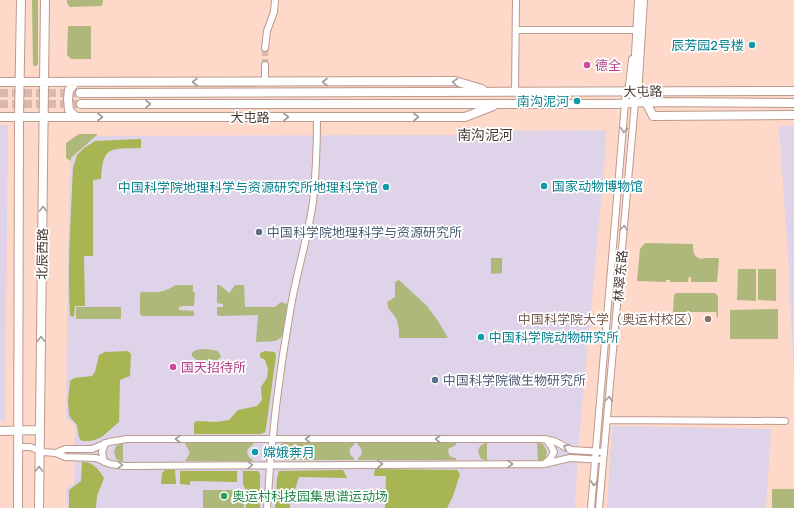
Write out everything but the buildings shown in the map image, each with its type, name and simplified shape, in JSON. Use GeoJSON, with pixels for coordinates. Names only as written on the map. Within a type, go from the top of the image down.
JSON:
{"type":"FeatureCollection","features":[{"type":"Feature","properties":{"kind":"main road","name":"北辰西路"},"geometry":{"type":"LineString","coordinates":[[18,508],[20,0]]}},
{"type":"Feature","properties":{"kind":"main road","name":"北辰西路"},"geometry":{"type":"LineString","coordinates":[[39,508],[45,0]]}},
{"type":"Feature","properties":{"kind":"main road"},"geometry":{"type":"LineString","coordinates":[[632,103],[639,0]]}},
{"type":"Feature","properties":{"kind":"main road","name":"大屯路"},"geometry":{"type":"LineString","coordinates":[[0,82],[455,81],[493,92]]}},
{"type":"Feature","properties":{"kind":"main road"},"geometry":{"type":"LineString","coordinates":[[76,82],[69,90],[68,99],[69,110],[76,117]]}},
{"type":"Feature","properties":{"kind":"main road","name":"大屯路"},"geometry":{"type":"LineString","coordinates":[[80,93],[794,91]]}},
{"type":"Feature","properties":{"kind":"main road","name":"大屯路"},"geometry":{"type":"LineString","coordinates":[[81,104],[498,104],[646,102],[794,103]]}},
{"type":"Feature","properties":{"kind":"main road"},"geometry":{"type":"LineString","coordinates":[[646,102],[653,116],[794,115]]}},
{"type":"Feature","properties":{"kind":"main road","name":"大屯路"},"geometry":{"type":"LineString","coordinates":[[0,117],[465,117],[498,104]]}},
{"type":"Feature","properties":{"kind":"main road"},"geometry":{"type":"LineString","coordinates":[[0,431],[39,430]]}},
{"type":"Feature","properties":{"kind":"street"},"geometry":{"type":"LineString","coordinates":[[265,48],[266,31],[274,12],[275,0]]}},
{"type":"Feature","properties":{"kind":"street"},"geometry":{"type":"LineString","coordinates":[[515,92],[516,0]]}},
{"type":"Feature","properties":{"kind":"street"},"geometry":{"type":"LineString","coordinates":[[516,30],[636,30],[636,0]]}},
{"type":"Feature","properties":{"kind":"street"},"geometry":{"type":"LineString","coordinates":[[633,91],[644,0]]}},
{"type":"Feature","properties":{"kind":"street"},"geometry":{"type":"LineString","coordinates":[[265,65],[265,82]]}},
{"type":"Feature","properties":{"kind":"street","name":"林翠东路"},"geometry":{"type":"LineString","coordinates":[[599,508],[632,103]]}},
{"type":"Feature","properties":{"kind":"street","name":"林翠东路"},"geometry":{"type":"LineString","coordinates":[[591,508],[632,103]]}},
{"type":"Feature","properties":{"kind":"street"},"geometry":{"type":"LineString","coordinates":[[267,508],[272,439],[290,312],[313,202],[317,156],[317,117]]}},
{"type":"Feature","properties":{"kind":"street"},"geometry":{"type":"LineString","coordinates":[[607,420],[785,421]]}},
{"type":"Feature","properties":{"kind":"street"},"geometry":{"type":"LineString","coordinates":[[56,453],[65,449],[92,448],[108,442],[127,439],[546,439],[554,441],[567,449],[604,452]]}},
{"type":"Feature","properties":{"kind":"street"},"geometry":{"type":"LineString","coordinates":[[544,464],[550,459],[554,452],[546,439]]}},
{"type":"Feature","properties":{"kind":"street"},"geometry":{"type":"LineString","coordinates":[[104,462],[102,452],[105,443]]}},
{"type":"Feature","properties":{"kind":"street"},"geometry":{"type":"LineString","coordinates":[[18,447],[30,447],[43,452],[56,453],[65,457],[96,458],[104,462],[125,466],[270,464],[544,464],[570,458],[603,460]]}},
{"type":"Feature","properties":{"kind":"shaded area"},"geometry":{"type":"Polygon","coordinates":[[[0,125],[8,125],[5,421],[0,421],[0,125]]]}},
{"type":"Feature","properties":{"kind":"shaded area"},"geometry":{"type":"Polygon","coordinates":[[[779,126],[794,126],[794,381],[788,257],[779,126]]]}},
{"type":"Feature","properties":{"kind":"shaded area"},"geometry":{"type":"Polygon","coordinates":[[[606,130],[606,146],[578,451],[575,508],[67,508],[66,489],[74,483],[75,425],[66,418],[68,241],[71,158],[95,136],[474,135],[497,131],[606,130]]]}},
{"type":"Feature","properties":{"kind":"shaded area"},"geometry":{"type":"Polygon","coordinates":[[[612,426],[771,429],[766,508],[607,508],[612,426]]]}},
{"type":"Feature","properties":{"kind":"green space"},"geometry":{"type":"Polygon","coordinates":[[[32,0],[38,0],[37,66],[34,66],[33,64],[32,0]]]}},
{"type":"Feature","properties":{"kind":"green space"},"geometry":{"type":"Polygon","coordinates":[[[67,0],[103,0],[102,6],[70,7],[67,0]]]}},
{"type":"Feature","properties":{"kind":"green space"},"geometry":{"type":"Polygon","coordinates":[[[68,26],[91,26],[91,59],[71,59],[67,55],[68,26]]]}},
{"type":"Feature","properties":{"kind":"green space"},"geometry":{"type":"Polygon","coordinates":[[[79,134],[98,134],[71,158],[71,161],[66,158],[66,143],[79,134]]]}},
{"type":"Feature","properties":{"kind":"green space"},"geometry":{"type":"Polygon","coordinates":[[[141,139],[141,148],[122,148],[110,151],[104,160],[101,179],[93,180],[93,256],[84,256],[85,306],[75,306],[74,317],[70,316],[70,223],[73,168],[77,155],[84,148],[95,141],[141,139]]]}},
{"type":"Feature","properties":{"kind":"green space"},"geometry":{"type":"Polygon","coordinates":[[[645,243],[693,244],[694,252],[698,258],[719,259],[717,282],[691,282],[691,277],[689,277],[688,282],[670,282],[670,280],[666,280],[666,282],[637,281],[640,249],[645,243]]]}},
{"type":"Feature","properties":{"kind":"green space"},"geometry":{"type":"Polygon","coordinates":[[[491,258],[502,258],[502,273],[491,274],[491,258]]]}},
{"type":"Feature","properties":{"kind":"green space"},"geometry":{"type":"Polygon","coordinates":[[[738,269],[756,269],[756,301],[737,300],[738,269]]]}},
{"type":"Feature","properties":{"kind":"green space"},"geometry":{"type":"Polygon","coordinates":[[[758,269],[776,269],[776,301],[758,300],[758,269]]]}},
{"type":"Feature","properties":{"kind":"green space"},"geometry":{"type":"Polygon","coordinates":[[[399,280],[427,306],[448,338],[399,338],[399,327],[397,321],[387,302],[395,297],[395,282],[399,280]]]}},
{"type":"Feature","properties":{"kind":"green space"},"geometry":{"type":"Polygon","coordinates":[[[176,285],[193,285],[193,292],[195,293],[194,306],[179,307],[179,310],[194,311],[194,316],[142,316],[140,314],[141,292],[159,292],[176,285]]]}},
{"type":"Feature","properties":{"kind":"green space"},"geometry":{"type":"Polygon","coordinates":[[[217,285],[220,285],[229,293],[235,285],[244,285],[245,307],[275,307],[281,302],[287,304],[283,333],[279,339],[274,341],[256,342],[258,315],[217,315],[217,307],[223,307],[223,304],[217,303],[217,285]]]}},
{"type":"Feature","properties":{"kind":"green space"},"geometry":{"type":"Polygon","coordinates":[[[676,293],[715,293],[718,296],[718,317],[717,318],[716,312],[673,312],[674,295],[676,293]]]}},
{"type":"Feature","properties":{"kind":"green space"},"geometry":{"type":"Polygon","coordinates":[[[76,307],[121,307],[121,319],[76,319],[76,307]]]}},
{"type":"Feature","properties":{"kind":"green space"},"geometry":{"type":"Polygon","coordinates":[[[778,309],[778,339],[730,339],[730,310],[778,309]]]}},
{"type":"Feature","properties":{"kind":"green space"},"geometry":{"type":"Polygon","coordinates":[[[207,349],[218,351],[221,356],[216,361],[210,363],[196,360],[192,356],[192,353],[196,350],[207,349]]]}},
{"type":"Feature","properties":{"kind":"green space"},"geometry":{"type":"Polygon","coordinates":[[[128,351],[131,354],[130,376],[120,380],[119,422],[103,436],[94,440],[82,441],[79,438],[77,425],[69,416],[68,400],[70,381],[74,378],[92,376],[95,372],[99,355],[105,352],[128,351]]]}},
{"type":"Feature","properties":{"kind":"green space"},"geometry":{"type":"Polygon","coordinates":[[[265,351],[275,352],[276,356],[265,432],[261,434],[194,434],[194,423],[197,421],[216,422],[229,420],[238,410],[257,406],[262,400],[261,387],[267,378],[268,369],[265,360],[260,357],[260,353],[265,351]]]}},
{"type":"Feature","properties":{"kind":"green space"},"geometry":{"type":"Polygon","coordinates":[[[487,442],[487,461],[480,458],[478,451],[480,446],[487,442]]]}},
{"type":"Feature","properties":{"kind":"green space"},"geometry":{"type":"Polygon","coordinates":[[[123,443],[123,462],[116,459],[114,452],[116,446],[123,443]]]}},
{"type":"Feature","properties":{"kind":"green space"},"geometry":{"type":"Polygon","coordinates":[[[185,443],[253,443],[247,454],[253,461],[185,461],[190,453],[185,443]]]}},
{"type":"Feature","properties":{"kind":"green space"},"geometry":{"type":"Polygon","coordinates":[[[283,443],[354,443],[350,452],[354,460],[283,460],[277,454],[285,456],[288,455],[289,451],[285,447],[277,449],[279,445],[283,443]]]}},
{"type":"Feature","properties":{"kind":"green space"},"geometry":{"type":"Polygon","coordinates":[[[357,443],[456,443],[456,445],[448,449],[449,455],[456,458],[456,460],[358,460],[362,452],[357,443]]]}},
{"type":"Feature","properties":{"kind":"green space"},"geometry":{"type":"Polygon","coordinates":[[[537,443],[543,444],[547,451],[545,459],[538,462],[537,443]]]}},
{"type":"Feature","properties":{"kind":"green space"},"geometry":{"type":"Polygon","coordinates":[[[82,462],[93,465],[98,469],[104,478],[97,496],[96,508],[69,508],[69,490],[81,481],[82,462]]]}},
{"type":"Feature","properties":{"kind":"green space"},"geometry":{"type":"Polygon","coordinates":[[[375,469],[457,470],[460,474],[453,496],[447,508],[385,508],[386,476],[374,476],[375,469]]]}},
{"type":"Feature","properties":{"kind":"green space"},"geometry":{"type":"Polygon","coordinates":[[[165,470],[175,470],[176,484],[161,484],[162,473],[165,470]]]}},
{"type":"Feature","properties":{"kind":"green space"},"geometry":{"type":"Polygon","coordinates":[[[343,470],[347,478],[299,477],[290,508],[275,508],[277,478],[279,471],[343,470]]]}},
{"type":"Feature","properties":{"kind":"green space"},"geometry":{"type":"Polygon","coordinates":[[[180,471],[237,471],[237,482],[190,481],[190,485],[180,484],[180,471]]]}},
{"type":"Feature","properties":{"kind":"green space"},"geometry":{"type":"Polygon","coordinates":[[[243,471],[258,471],[260,474],[260,508],[246,508],[243,471]]]}},
{"type":"Feature","properties":{"kind":"green space"},"geometry":{"type":"Polygon","coordinates":[[[772,489],[794,489],[794,508],[772,508],[772,489]]]}},
{"type":"Feature","properties":{"kind":"green space","name":"奥运村科技园集思谱运动场"},"geometry":{"type":"Polygon","coordinates":[[[203,490],[244,490],[244,508],[203,508],[203,490]]]}},
{"type":"Feature","properties":{"kind":"tunnel"},"geometry":{"type":"LineString","coordinates":[[265,48],[265,65]]}},
{"type":"Feature","properties":{"kind":"tunnel"},"geometry":{"type":"LineString","coordinates":[[0,93],[80,93]]}},
{"type":"Feature","properties":{"kind":"tunnel"},"geometry":{"type":"LineString","coordinates":[[0,104],[81,104]]}},
{"type":"Feature","properties":{"kind":"place","name":"辰芳园2号楼"},"geometry":{"type":"Point","coordinates":[752,45]}},
{"type":"Feature","properties":{"kind":"place","name":"德全"},"geometry":{"type":"Point","coordinates":[587,65]}},
{"type":"Feature","properties":{"kind":"place","name":"南沟泥河"},"geometry":{"type":"Point","coordinates":[577,101]}},
{"type":"Feature","properties":{"kind":"place","name":"国家动物博物馆"},"geometry":{"type":"Point","coordinates":[544,186]}},
{"type":"Feature","properties":{"kind":"place","name":"中国科学院地理科学与资源研究所地理科学馆"},"geometry":{"type":"Point","coordinates":[386,187]}},
{"type":"Feature","properties":{"kind":"place","name":"中国科学院地理科学与资源研究所"},"geometry":{"type":"Point","coordinates":[259,232]}},
{"type":"Feature","properties":{"kind":"place","name":"中国科学院大学（奥运村校区）"},"geometry":{"type":"Point","coordinates":[708,319]}},
{"type":"Feature","properties":{"kind":"place","name":"中国科学院动物研究所"},"geometry":{"type":"Point","coordinates":[481,337]}},
{"type":"Feature","properties":{"kind":"place","name":"国天招待所"},"geometry":{"type":"Point","coordinates":[173,367]}},
{"type":"Feature","properties":{"kind":"place","name":"中国科学院微生物研究所"},"geometry":{"type":"Point","coordinates":[435,380]}},
{"type":"Feature","properties":{"kind":"place","name":"嫦娥奔月"},"geometry":{"type":"Point","coordinates":[255,452]}},
{"type":"Feature","properties":{"kind":"place","name":"奥运村科技园集思谱运动场"},"geometry":{"type":"Point","coordinates":[224,496]}},
{"type":"Feature","properties":{"kind":"district","name":"南沟泥河"},"geometry":{"type":"Point","coordinates":[485,135]}}]}
